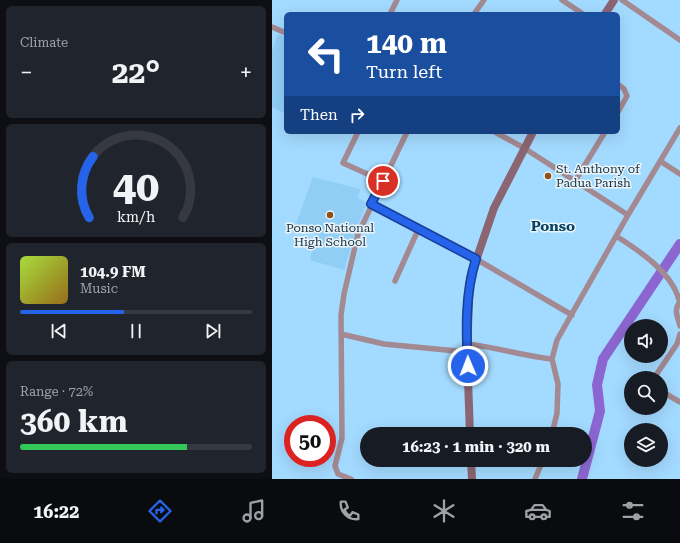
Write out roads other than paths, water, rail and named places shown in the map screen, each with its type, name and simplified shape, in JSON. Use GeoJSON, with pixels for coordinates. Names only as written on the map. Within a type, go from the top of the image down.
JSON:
{"type":"FeatureCollection","features":[{"type":"Feature","properties":{"kind":"main road"},"geometry":{"type":"LineString","coordinates":[[606,12],[614,0]]}},
{"type":"Feature","properties":{"kind":"main road"},"geometry":{"type":"LineString","coordinates":[[470,427],[467,348],[470,278],[494,208],[532,134]]}},
{"type":"Feature","properties":{"kind":"main road"},"geometry":{"type":"LineString","coordinates":[[471,467],[472,479]]}},
{"type":"Feature","properties":{"kind":"street"},"geometry":{"type":"LineString","coordinates":[[391,12],[397,0]]}},
{"type":"Feature","properties":{"kind":"street"},"geometry":{"type":"LineString","coordinates":[[475,12],[484,0]]}},
{"type":"Feature","properties":{"kind":"street"},"geometry":{"type":"LineString","coordinates":[[562,0],[580,12]]}},
{"type":"Feature","properties":{"kind":"street"},"geometry":{"type":"LineString","coordinates":[[622,0],[680,40]]}},
{"type":"Feature","properties":{"kind":"street"},"geometry":{"type":"LineString","coordinates":[[272,27],[284,32]]}},
{"type":"Feature","properties":{"kind":"street"},"geometry":{"type":"LineString","coordinates":[[620,86],[624,89],[627,96],[620,108]]}},
{"type":"Feature","properties":{"kind":"street"},"geometry":{"type":"LineString","coordinates":[[554,427],[557,413],[558,384],[552,359],[557,340],[628,215],[680,128]]}},
{"type":"Feature","properties":{"kind":"street"},"geometry":{"type":"LineString","coordinates":[[357,134],[343,163],[383,181]]}},
{"type":"Feature","properties":{"kind":"street"},"geometry":{"type":"LineString","coordinates":[[351,479],[338,474],[335,466],[342,438],[341,315],[345,287],[358,234],[371,204],[406,134]]}},
{"type":"Feature","properties":{"kind":"street"},"geometry":{"type":"LineString","coordinates":[[499,134],[524,148],[628,215]]}},
{"type":"Feature","properties":{"kind":"street"},"geometry":{"type":"LineString","coordinates":[[575,181],[604,134]]}},
{"type":"Feature","properties":{"kind":"street"},"geometry":{"type":"LineString","coordinates":[[660,161],[680,174]]}},
{"type":"Feature","properties":{"kind":"street"},"geometry":{"type":"LineString","coordinates":[[371,204],[418,230],[476,259],[572,315]]}},
{"type":"Feature","properties":{"kind":"street"},"geometry":{"type":"LineString","coordinates":[[395,281],[418,230]]}},
{"type":"Feature","properties":{"kind":"street"},"geometry":{"type":"LineString","coordinates":[[616,236],[638,250],[651,261],[670,282],[680,303],[676,312],[680,326]]}},
{"type":"Feature","properties":{"kind":"street"},"geometry":{"type":"LineString","coordinates":[[341,334],[384,344],[467,348],[495,347],[533,357],[552,359]]}},
{"type":"Feature","properties":{"kind":"street"},"geometry":{"type":"LineString","coordinates":[[659,371],[677,344],[680,334]]}},
{"type":"Feature","properties":{"kind":"street"},"geometry":{"type":"LineString","coordinates":[[668,395],[680,402]]}},
{"type":"Feature","properties":{"kind":"street"},"geometry":{"type":"LineString","coordinates":[[535,479],[540,467]]}},
{"type":"Feature","properties":{"kind":"waterway"},"geometry":{"type":"LineString","coordinates":[[582,479],[600,411],[597,385],[603,359],[680,244]]}},
{"type":"Feature","properties":{"kind":"place","name":"St. Anthony of Padua Parish"},"geometry":{"type":"Point","coordinates":[548,176]}},
{"type":"Feature","properties":{"kind":"place","name":"Ponso National High School"},"geometry":{"type":"Point","coordinates":[330,215]}},
{"type":"Feature","properties":{"kind":"district","name":"Ponso"},"geometry":{"type":"Point","coordinates":[553,226]}}]}
